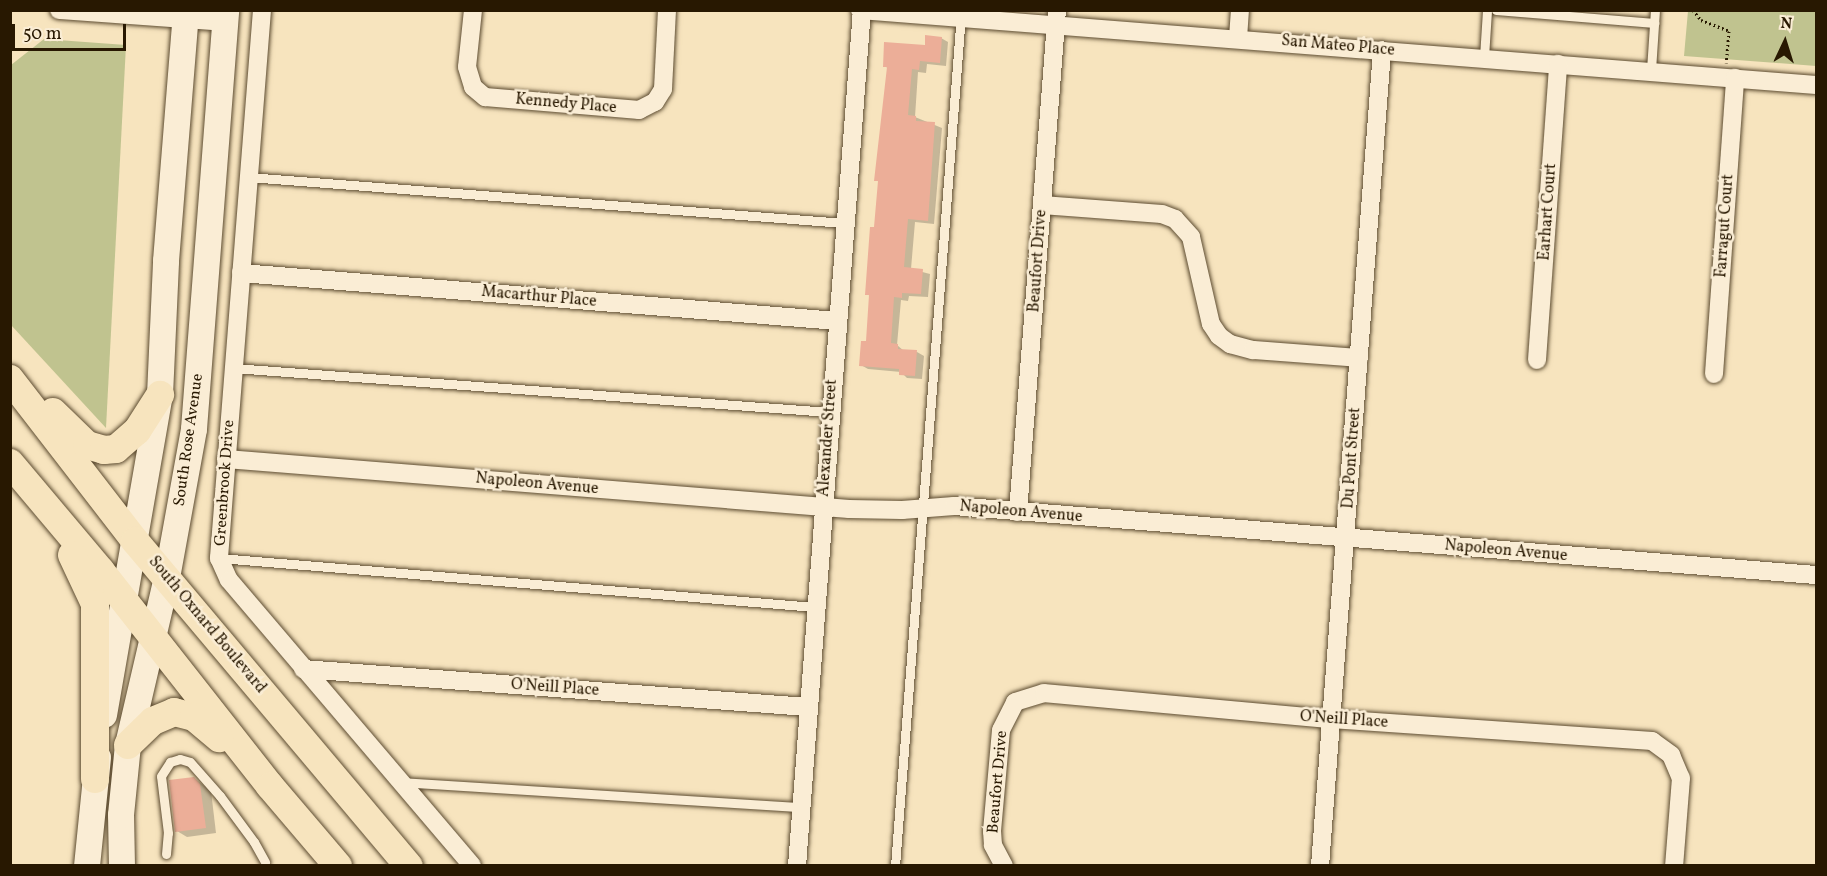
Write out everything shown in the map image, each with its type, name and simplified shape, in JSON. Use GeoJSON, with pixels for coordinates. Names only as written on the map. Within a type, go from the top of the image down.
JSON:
{"type":"FeatureCollection","features":[{"type":"Feature","properties":{"kind":"main road"},"geometry":{"type":"LineString","coordinates":[[87,866],[95,779],[108,689],[160,395],[166,261],[186,15]]}},
{"type":"Feature","properties":{"kind":"main road","name":"South Rose Avenue"},"geometry":{"type":"LineString","coordinates":[[122,866],[121,815],[128,745],[167,578],[194,429],[225,16]]}},
{"type":"Feature","properties":{"kind":"main road"},"geometry":{"type":"LineString","coordinates":[[10,371],[87,445],[104,450],[116,449],[129,441],[160,395]]}},
{"type":"Feature","properties":{"kind":"main road","name":"South Oxnard Boulevard"},"geometry":{"type":"LineString","coordinates":[[10,380],[135,541],[409,866]]}},
{"type":"Feature","properties":{"kind":"main road"},"geometry":{"type":"LineString","coordinates":[[10,463],[124,601],[270,786],[338,866]]}},
{"type":"Feature","properties":{"kind":"main road"},"geometry":{"type":"LineString","coordinates":[[46,506],[88,585],[95,604],[95,779]]}},
{"type":"Feature","properties":{"kind":"main road"},"geometry":{"type":"LineString","coordinates":[[128,745],[153,720],[163,714],[183,713],[206,726],[270,786]]}},
{"type":"Feature","properties":{"kind":"street"},"geometry":{"type":"LineString","coordinates":[[59,10],[225,16]]}},
{"type":"Feature","properties":{"kind":"street","name":"Greenbrook Drive"},"geometry":{"type":"LineString","coordinates":[[262,10],[219,558],[229,580],[472,866]]}},
{"type":"Feature","properties":{"kind":"street","name":"Kennedy Place"},"geometry":{"type":"LineString","coordinates":[[473,10],[466,67],[469,80],[476,91],[495,100],[510,98],[619,106],[628,110],[639,110],[656,102],[663,89],[666,76],[667,10]]}},
{"type":"Feature","properties":{"kind":"street"},"geometry":{"type":"LineString","coordinates":[[1238,38],[1240,10]]}},
{"type":"Feature","properties":{"kind":"street","name":"San Mateo Place"},"geometry":{"type":"LineString","coordinates":[[861,11],[1056,18],[1238,38],[1816,85]]}},
{"type":"Feature","properties":{"kind":"street","name":"Alexander Street"},"geometry":{"type":"LineString","coordinates":[[797,866],[807,707],[861,11]]}},
{"type":"Feature","properties":{"kind":"street","name":"Beaufort Drive"},"geometry":{"type":"LineString","coordinates":[[1018,512],[1056,18]]}},
{"type":"Feature","properties":{"kind":"street","name":"Du Pont Street"},"geometry":{"type":"LineString","coordinates":[[1320,866],[1382,50]]}},
{"type":"Feature","properties":{"kind":"street","name":"Earhart Court"},"geometry":{"type":"LineString","coordinates":[[1537,360],[1558,64]]}},
{"type":"Feature","properties":{"kind":"street","name":"Farragut Court"},"geometry":{"type":"LineString","coordinates":[[1714,374],[1730,78]]}},
{"type":"Feature","properties":{"kind":"street"},"geometry":{"type":"LineString","coordinates":[[1042,206],[1162,214],[1175,219],[1191,237],[1211,324],[1219,336],[1230,345],[1253,350],[1359,358]]}},
{"type":"Feature","properties":{"kind":"street","name":"Macarthur Place"},"geometry":{"type":"LineString","coordinates":[[241,273],[838,321]]}},
{"type":"Feature","properties":{"kind":"street","name":"Napoleon Avenue"},"geometry":{"type":"LineString","coordinates":[[226,459],[849,509],[922,509],[954,506],[1816,575]]}},
{"type":"Feature","properties":{"kind":"street","name":"O'Neill Place"},"geometry":{"type":"LineString","coordinates":[[303,669],[807,707]]}},
{"type":"Feature","properties":{"kind":"street","name":"O'Neill Place"},"geometry":{"type":"LineString","coordinates":[[1015,702],[1044,693],[1331,719],[1652,741],[1671,755],[1681,778],[1674,866]]}},
{"type":"Feature","properties":{"kind":"street","name":"Beaufort Drive"},"geometry":{"type":"LineString","coordinates":[[1003,864],[993,845],[992,831],[1001,730],[1015,702]]}},
{"type":"Feature","properties":{"kind":"lane"},"geometry":{"type":"LineString","coordinates":[[1484,57],[1487,10]]}},
{"type":"Feature","properties":{"kind":"lane"},"geometry":{"type":"LineString","coordinates":[[1496,10],[1654,23]]}},
{"type":"Feature","properties":{"kind":"lane"},"geometry":{"type":"LineString","coordinates":[[1651,70],[1655,10]]}},
{"type":"Feature","properties":{"kind":"lane"},"geometry":{"type":"LineString","coordinates":[[896,866],[962,14]]}},
{"type":"Feature","properties":{"kind":"lane"},"geometry":{"type":"LineString","coordinates":[[248,177],[845,224]]}},
{"type":"Feature","properties":{"kind":"lane"},"geometry":{"type":"LineString","coordinates":[[233,368],[830,412]]}},
{"type":"Feature","properties":{"kind":"lane"},"geometry":{"type":"LineString","coordinates":[[219,558],[815,607]]}},
{"type":"Feature","properties":{"kind":"lane"},"geometry":{"type":"LineString","coordinates":[[166,854],[168,833],[161,776],[170,762],[180,759],[190,762],[220,796],[266,862]]}},
{"type":"Feature","properties":{"kind":"lane"},"geometry":{"type":"LineString","coordinates":[[398,781],[801,807]]}},
{"type":"Feature","properties":{"kind":"path"},"geometry":{"type":"LineString","coordinates":[[1693,10],[1701,20],[1729,31],[1730,78]]}},
{"type":"Feature","properties":{"kind":"green space"},"geometry":{"type":"Polygon","coordinates":[[[1688,11],[1816,11],[1816,66],[1684,56],[1688,11]]]}},
{"type":"Feature","properties":{"kind":"green space"},"geometry":{"type":"Polygon","coordinates":[[[44,39],[126,45],[106,428],[11,325],[11,65],[44,39]]]}},
{"type":"Feature","properties":{"kind":"building"},"geometry":{"type":"Polygon","coordinates":[[[925,35],[942,37],[940,63],[920,61],[919,70],[912,69],[908,115],[916,116],[916,121],[935,122],[928,221],[908,219],[904,267],[923,269],[921,294],[902,293],[902,298],[894,297],[891,343],[898,344],[898,349],[917,350],[915,376],[899,375],[899,369],[859,366],[861,341],[866,341],[869,295],[865,295],[870,227],[874,227],[878,181],[874,181],[887,67],[883,67],[884,42],[925,45],[925,35]]]}},
{"type":"Feature","properties":{"kind":"building"},"geometry":{"type":"Polygon","coordinates":[[[194,777],[200,784],[206,828],[175,832],[169,780],[194,777]]]}}]}
